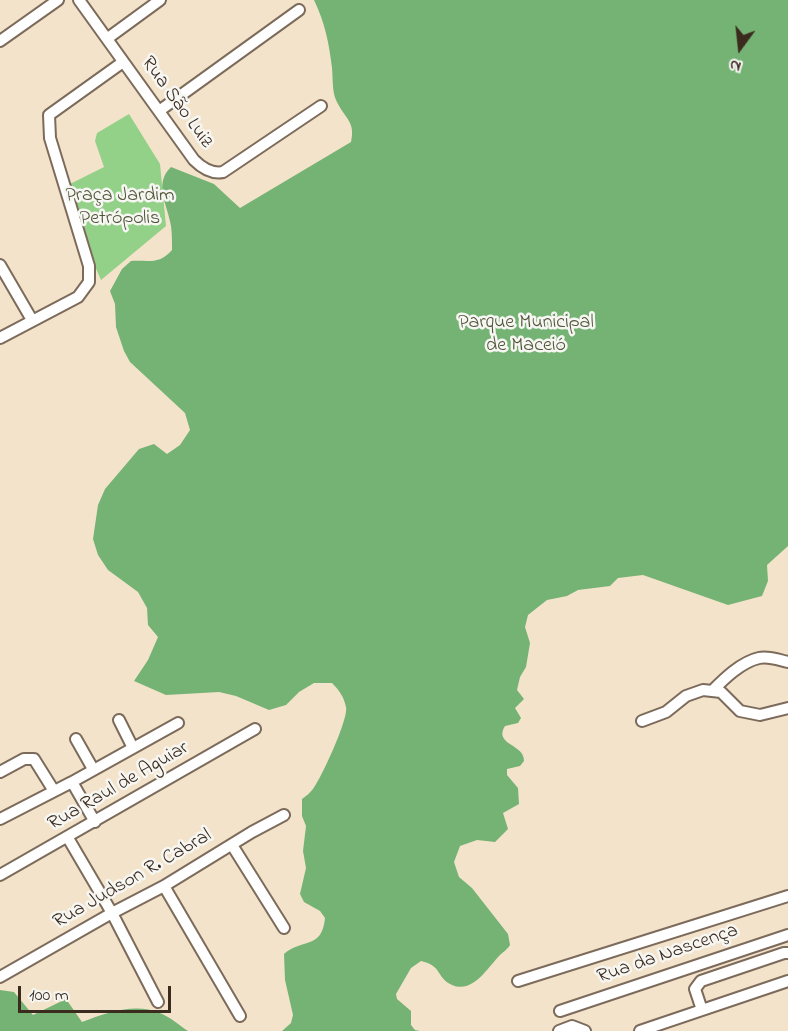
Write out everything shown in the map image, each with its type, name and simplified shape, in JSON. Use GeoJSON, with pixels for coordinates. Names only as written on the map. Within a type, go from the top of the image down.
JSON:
{"type":"FeatureCollection","features":[{"type":"Feature","properties":{"kind":"street"},"geometry":{"type":"LineString","coordinates":[[0,41],[58,0]]}},
{"type":"Feature","properties":{"kind":"street","name":"Rua São Luiz"},"geometry":{"type":"LineString","coordinates":[[79,0],[194,160],[202,167],[218,173],[223,172],[321,106]]}},
{"type":"Feature","properties":{"kind":"street"},"geometry":{"type":"LineString","coordinates":[[108,38],[160,0]]}},
{"type":"Feature","properties":{"kind":"street"},"geometry":{"type":"LineString","coordinates":[[159,111],[299,10]]}},
{"type":"Feature","properties":{"kind":"street","name":"Rua São Luiz"},"geometry":{"type":"LineString","coordinates":[[0,338],[78,297],[89,282],[82,241],[50,138],[49,115],[123,62]]}},
{"type":"Feature","properties":{"kind":"street"},"geometry":{"type":"LineString","coordinates":[[0,265],[32,320]]}},
{"type":"Feature","properties":{"kind":"street"},"geometry":{"type":"LineString","coordinates":[[712,691],[725,677],[758,658],[788,663]]}},
{"type":"Feature","properties":{"kind":"street"},"geometry":{"type":"LineString","coordinates":[[642,721],[666,712],[686,696],[703,690],[721,692],[740,711],[760,715],[788,708]]}},
{"type":"Feature","properties":{"kind":"street"},"geometry":{"type":"LineString","coordinates":[[119,720],[133,748]]}},
{"type":"Feature","properties":{"kind":"street"},"geometry":{"type":"LineString","coordinates":[[0,819],[178,723]]}},
{"type":"Feature","properties":{"kind":"street","name":"Rua Raul de Aguiar"},"geometry":{"type":"LineString","coordinates":[[0,875],[255,729]]}},
{"type":"Feature","properties":{"kind":"street"},"geometry":{"type":"LineString","coordinates":[[76,739],[93,769]]}},
{"type":"Feature","properties":{"kind":"street"},"geometry":{"type":"LineString","coordinates":[[0,772],[24,759],[34,759],[54,791]]}},
{"type":"Feature","properties":{"kind":"street"},"geometry":{"type":"LineString","coordinates":[[72,782],[95,822]]}},
{"type":"Feature","properties":{"kind":"street","name":"Rua Judson R. Cabral"},"geometry":{"type":"LineString","coordinates":[[0,977],[164,886],[284,815]]}},
{"type":"Feature","properties":{"kind":"street"},"geometry":{"type":"LineString","coordinates":[[68,837],[112,913],[158,1002]]}},
{"type":"Feature","properties":{"kind":"street"},"geometry":{"type":"LineString","coordinates":[[232,845],[284,928]]}},
{"type":"Feature","properties":{"kind":"street"},"geometry":{"type":"LineString","coordinates":[[164,886],[240,1016]]}},
{"type":"Feature","properties":{"kind":"street"},"geometry":{"type":"LineString","coordinates":[[518,981],[788,896]]}},
{"type":"Feature","properties":{"kind":"street","name":"Rua da Nascença"},"geometry":{"type":"LineString","coordinates":[[560,1011],[788,935]]}},
{"type":"Feature","properties":{"kind":"street"},"geometry":{"type":"LineString","coordinates":[[702,1010],[695,989],[701,981],[788,953]]}},
{"type":"Feature","properties":{"kind":"street"},"geometry":{"type":"LineString","coordinates":[[640,1031],[788,981]]}},
{"type":"Feature","properties":{"kind":"street"},"geometry":{"type":"LineString","coordinates":[[559,1031],[572,1026],[585,1031]]}},
{"type":"Feature","properties":{"kind":"green space","name":"Parque Municipal de Maceió"},"geometry":{"type":"Polygon","coordinates":[[[314,0],[788,0],[788,546],[767,565],[768,581],[762,596],[728,605],[643,575],[618,578],[610,586],[578,590],[567,596],[547,600],[528,615],[525,627],[530,643],[526,667],[520,677],[517,690],[524,699],[515,708],[521,718],[518,723],[505,726],[502,732],[506,741],[523,755],[524,761],[520,766],[507,769],[507,775],[518,788],[519,804],[503,813],[508,829],[495,842],[477,840],[460,846],[454,862],[459,877],[472,888],[508,934],[510,945],[485,973],[465,986],[458,987],[450,984],[436,968],[428,963],[421,961],[411,968],[396,994],[397,999],[411,1011],[411,1025],[415,1030],[420,1031],[282,1031],[291,1023],[293,1015],[285,980],[284,954],[320,935],[325,918],[320,911],[304,902],[300,894],[306,868],[303,851],[306,826],[302,816],[302,799],[317,783],[339,735],[346,713],[341,694],[332,683],[314,683],[299,692],[286,705],[269,710],[236,696],[219,692],[166,695],[134,681],[148,660],[158,637],[148,625],[147,608],[138,592],[108,570],[98,555],[93,539],[98,505],[105,489],[139,449],[154,444],[167,454],[180,445],[190,430],[185,413],[130,362],[116,327],[115,304],[110,291],[122,269],[131,261],[158,260],[172,250],[171,226],[162,188],[166,174],[171,167],[214,184],[240,208],[351,142],[351,124],[335,96],[328,42],[314,0]]]}},
{"type":"Feature","properties":{"kind":"green space","name":"Praça Jardim Petrópolis"},"geometry":{"type":"Polygon","coordinates":[[[129,114],[160,164],[166,226],[101,280],[90,255],[68,185],[104,167],[95,141],[97,133],[129,114]]]}},
{"type":"Feature","properties":{"kind":"green space"},"geometry":{"type":"Polygon","coordinates":[[[0,990],[14,992],[33,1015],[66,999],[82,1022],[110,1012],[140,1008],[164,1015],[188,1031],[0,1031],[0,990]]]}}]}
